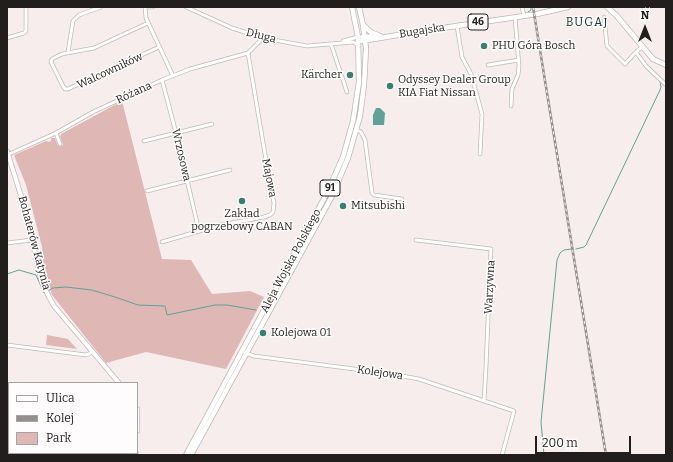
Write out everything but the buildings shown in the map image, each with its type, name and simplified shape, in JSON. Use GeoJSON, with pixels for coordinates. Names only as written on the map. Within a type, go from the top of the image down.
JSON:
{"type":"FeatureCollection","features":[{"type":"Feature","properties":{"kind":"main road","name":"Aleja Wojska Polskiego"},"geometry":{"type":"LineString","coordinates":[[186,455],[327,193],[343,156],[353,121],[359,77],[359,42],[352,7]]}},
{"type":"Feature","properties":{"kind":"main road","name":"Aleja Wojska Polskiego"},"geometry":{"type":"LineString","coordinates":[[191,455],[331,198],[348,158],[357,130],[364,91],[365,39],[359,7]]}},
{"type":"Feature","properties":{"kind":"main road","name":"Bugajska"},"geometry":{"type":"LineString","coordinates":[[359,42],[365,39],[524,16],[568,7]]}},
{"type":"Feature","properties":{"kind":"main road"},"geometry":{"type":"LineString","coordinates":[[607,7],[616,15],[653,59],[666,65]]}},
{"type":"Feature","properties":{"kind":"main road","name":"46"},"geometry":{"type":"LineString","coordinates":[[363,24],[373,34],[387,36]]}},
{"type":"Feature","properties":{"kind":"street"},"geometry":{"type":"LineString","coordinates":[[7,38],[26,31],[26,7]]}},
{"type":"Feature","properties":{"kind":"street"},"geometry":{"type":"LineString","coordinates":[[101,7],[79,15],[73,21],[68,52],[94,48],[148,24]]}},
{"type":"Feature","properties":{"kind":"street"},"geometry":{"type":"LineString","coordinates":[[153,7],[145,7],[145,15],[173,76]]}},
{"type":"Feature","properties":{"kind":"street","name":"Długa"},"geometry":{"type":"LineString","coordinates":[[186,7],[232,28],[263,38],[307,46],[340,42],[359,42]]}},
{"type":"Feature","properties":{"kind":"street"},"geometry":{"type":"LineString","coordinates":[[522,7],[524,16]]}},
{"type":"Feature","properties":{"kind":"street"},"geometry":{"type":"LineString","coordinates":[[511,106],[512,89],[518,72],[519,60],[515,17]]}},
{"type":"Feature","properties":{"kind":"street"},"geometry":{"type":"LineString","coordinates":[[604,17],[607,46],[625,64],[642,47]]}},
{"type":"Feature","properties":{"kind":"street","name":"Bugajska"},"geometry":{"type":"LineString","coordinates":[[457,26],[462,57],[471,74],[482,114],[480,154]]}},
{"type":"Feature","properties":{"kind":"street","name":"Różana"},"geometry":{"type":"LineString","coordinates":[[7,153],[56,133],[93,112],[162,80],[190,69],[248,53],[263,38]]}},
{"type":"Feature","properties":{"kind":"street","name":"Długa"},"geometry":{"type":"LineString","coordinates":[[340,42],[359,42]]}},
{"type":"Feature","properties":{"kind":"street"},"geometry":{"type":"LineString","coordinates":[[331,44],[347,92]]}},
{"type":"Feature","properties":{"kind":"street","name":"Walcowników"},"geometry":{"type":"LineString","coordinates":[[68,52],[52,59],[51,62],[65,89],[68,89],[159,47]]}},
{"type":"Feature","properties":{"kind":"street"},"geometry":{"type":"LineString","coordinates":[[636,52],[646,66],[665,84]]}},
{"type":"Feature","properties":{"kind":"street","name":"Majowa"},"geometry":{"type":"LineString","coordinates":[[162,242],[220,225],[264,217],[273,212],[274,203],[248,53]]}},
{"type":"Feature","properties":{"kind":"street"},"geometry":{"type":"LineString","coordinates":[[488,65],[519,60]]}},
{"type":"Feature","properties":{"kind":"street","name":"Wrzosowa"},"geometry":{"type":"LineString","coordinates":[[162,80],[199,231]]}},
{"type":"Feature","properties":{"kind":"street"},"geometry":{"type":"LineString","coordinates":[[144,141],[212,124]]}},
{"type":"Feature","properties":{"kind":"street"},"geometry":{"type":"LineString","coordinates":[[357,130],[361,132],[365,140],[372,193],[374,195],[402,200]]}},
{"type":"Feature","properties":{"kind":"street"},"geometry":{"type":"LineString","coordinates":[[56,133],[60,144]]}},
{"type":"Feature","properties":{"kind":"street","name":"Bohaterów Katynia"},"geometry":{"type":"LineString","coordinates":[[7,153],[22,200],[42,282],[49,298],[54,306],[118,382]]}},
{"type":"Feature","properties":{"kind":"street"},"geometry":{"type":"LineString","coordinates":[[147,191],[230,170]]}},
{"type":"Feature","properties":{"kind":"street"},"geometry":{"type":"LineString","coordinates":[[7,243],[32,240]]}},
{"type":"Feature","properties":{"kind":"street","name":"Warzywna"},"geometry":{"type":"LineString","coordinates":[[416,240],[491,249],[484,401]]}},
{"type":"Feature","properties":{"kind":"street"},"geometry":{"type":"LineString","coordinates":[[7,346],[86,355],[93,352]]}},
{"type":"Feature","properties":{"kind":"street","name":"Kolejowa"},"geometry":{"type":"LineString","coordinates":[[241,352],[262,357],[401,376],[436,384],[514,411],[502,455]]}},
{"type":"Feature","properties":{"kind":"green space"},"geometry":{"type":"Polygon","coordinates":[[[122,101],[162,259],[191,260],[212,294],[250,291],[264,297],[226,369],[146,352],[106,363],[52,295],[43,265],[42,247],[26,185],[14,155],[46,141],[49,142],[51,141],[51,138],[55,138],[58,146],[63,145],[60,137],[61,134],[122,101]]]}},
{"type":"Feature","properties":{"kind":"green space"},"geometry":{"type":"Polygon","coordinates":[[[47,335],[68,339],[77,349],[46,345],[47,335]]]}},
{"type":"Feature","properties":{"kind":"water"},"geometry":{"type":"Polygon","coordinates":[[[376,108],[380,108],[385,113],[384,125],[373,125],[373,115],[376,108]]]}},
{"type":"Feature","properties":{"kind":"waterway"},"geometry":{"type":"LineString","coordinates":[[528,12],[531,10],[531,7]]}},
{"type":"Feature","properties":{"kind":"waterway"},"geometry":{"type":"LineString","coordinates":[[576,249],[586,245],[660,90],[661,81]]}},
{"type":"Feature","properties":{"kind":"waterway"},"geometry":{"type":"LineString","coordinates":[[544,455],[541,422],[557,260],[560,253],[564,250],[571,249]]}},
{"type":"Feature","properties":{"kind":"waterway"},"geometry":{"type":"LineString","coordinates":[[7,274],[19,270],[36,275],[45,293]]}},
{"type":"Feature","properties":{"kind":"waterway"},"geometry":{"type":"LineString","coordinates":[[48,291],[53,288],[66,287],[92,290],[138,305],[165,306],[167,315],[215,305],[227,305],[256,310]]}},
{"type":"Feature","properties":{"kind":"railway"},"geometry":{"type":"LineString","coordinates":[[533,7],[606,455]]}},
{"type":"Feature","properties":{"kind":"place","name":"PHU Góra Bosch"},"geometry":{"type":"Point","coordinates":[484,46]}},
{"type":"Feature","properties":{"kind":"place","name":"Kärcher"},"geometry":{"type":"Point","coordinates":[350,75]}},
{"type":"Feature","properties":{"kind":"place","name":"Odyssey Dealer Group KIA Fiat Nissan"},"geometry":{"type":"Point","coordinates":[390,86]}},
{"type":"Feature","properties":{"kind":"place","name":"Zakład pogrzebowy CABAN"},"geometry":{"type":"Point","coordinates":[242,201]}},
{"type":"Feature","properties":{"kind":"place","name":"Mitsubishi"},"geometry":{"type":"Point","coordinates":[343,206]}},
{"type":"Feature","properties":{"kind":"place","name":"Kolejowa 01"},"geometry":{"type":"Point","coordinates":[263,333]}},
{"type":"Feature","properties":{"kind":"district","name":"BUGAJ"},"geometry":{"type":"Point","coordinates":[587,23]}}]}
